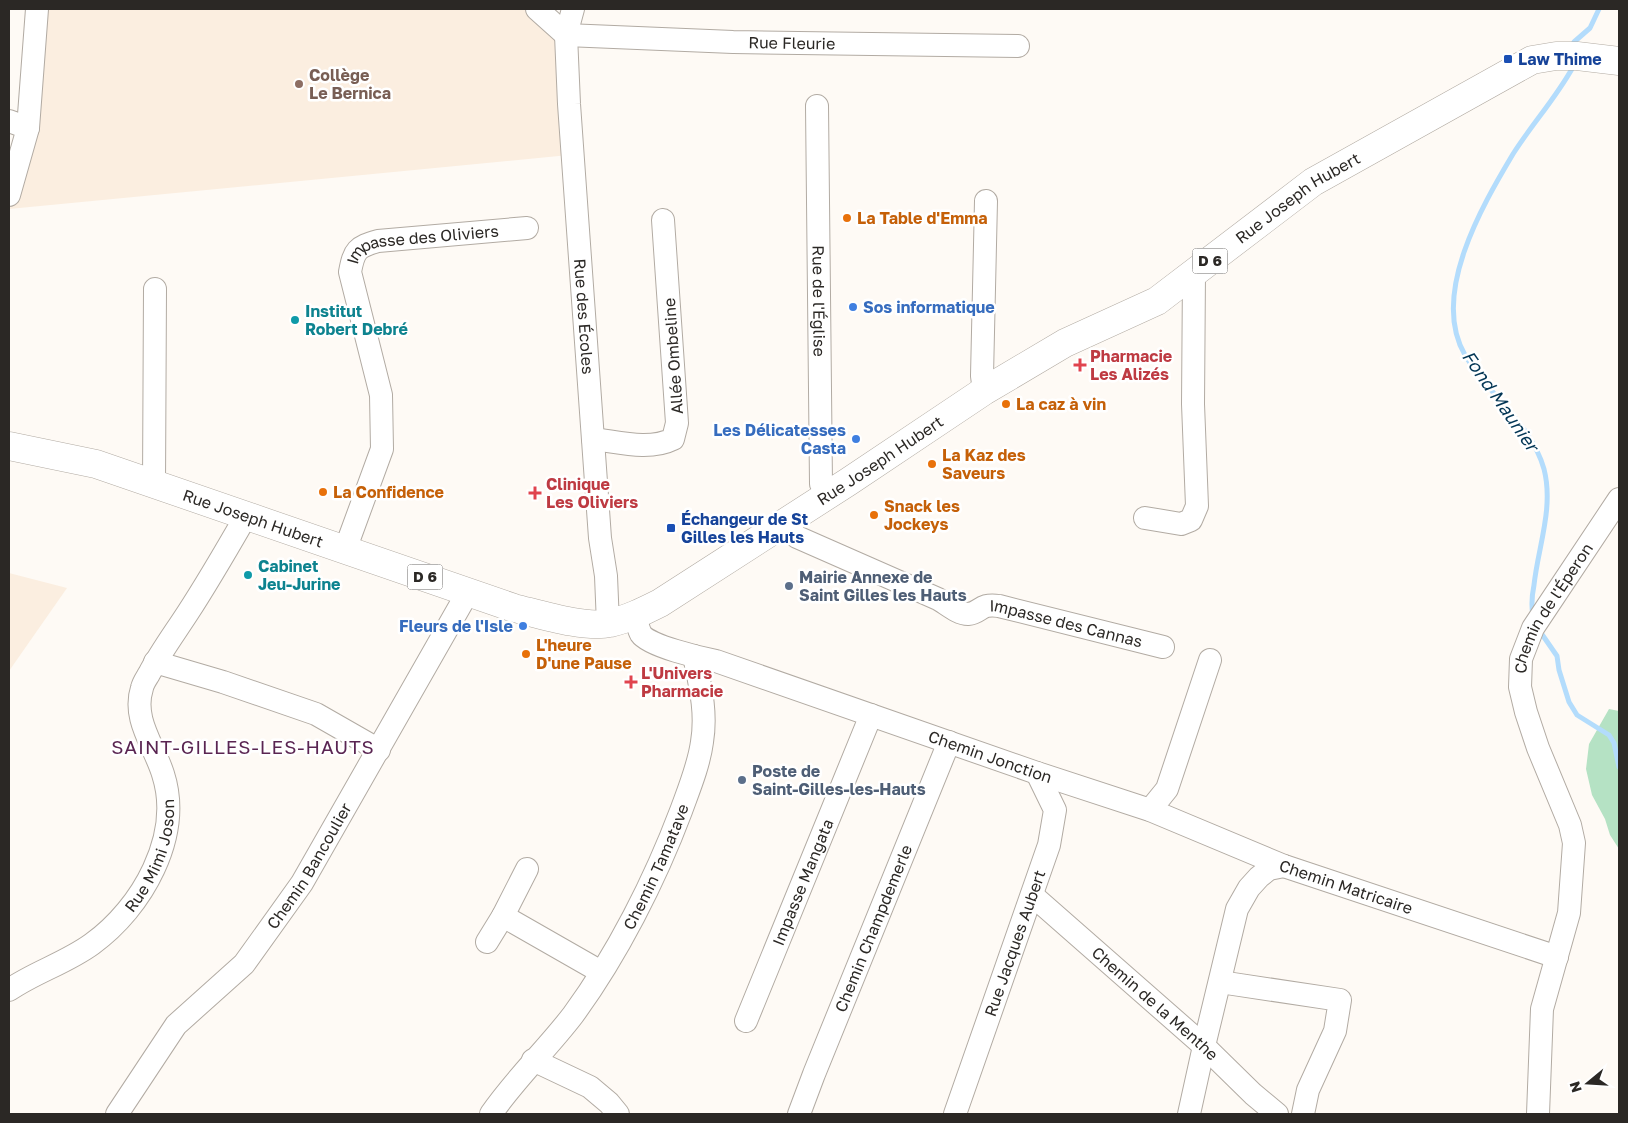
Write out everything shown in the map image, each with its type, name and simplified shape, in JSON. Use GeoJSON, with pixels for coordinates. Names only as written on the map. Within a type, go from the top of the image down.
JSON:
{"type":"FeatureCollection","features":[{"type":"Feature","properties":{"kind":"main road","name":"Rue Joseph Hubert"},"geometry":{"type":"LineString","coordinates":[[9,446],[96,464],[514,608],[588,624],[608,624],[635,615],[660,603],[827,496],[984,390],[1065,343],[1157,301],[1313,182],[1532,60],[1556,56],[1577,56],[1619,61]]}},
{"type":"Feature","properties":{"kind":"main road","name":"Rue Joseph Hubert"},"geometry":{"type":"LineString","coordinates":[[9,427],[43,438],[96,464]]}},
{"type":"Feature","properties":{"kind":"street"},"geometry":{"type":"LineString","coordinates":[[9,195],[18,125],[37,9]]}},
{"type":"Feature","properties":{"kind":"street"},"geometry":{"type":"LineString","coordinates":[[537,9],[566,35]]}},
{"type":"Feature","properties":{"kind":"street","name":"Rue des Écoles"},"geometry":{"type":"LineString","coordinates":[[573,9],[566,35],[569,104],[600,538],[606,576],[608,624]]}},
{"type":"Feature","properties":{"kind":"street","name":"Rue Fleurie"},"geometry":{"type":"LineString","coordinates":[[566,35],[733,42],[1018,46]]}},
{"type":"Feature","properties":{"kind":"street","name":"Rue de l'Église"},"geometry":{"type":"LineString","coordinates":[[817,106],[821,484],[827,496]]}},
{"type":"Feature","properties":{"kind":"street"},"geometry":{"type":"LineString","coordinates":[[984,390],[982,376],[986,201]]}},
{"type":"Feature","properties":{"kind":"street","name":"Allée Ombeline"},"geometry":{"type":"LineString","coordinates":[[593,439],[652,445],[663,444],[673,439],[677,423],[663,220]]}},
{"type":"Feature","properties":{"kind":"street","name":"Impasse des Oliviers"},"geometry":{"type":"LineString","coordinates":[[346,550],[382,449],[381,395],[350,272],[352,258],[361,246],[378,241],[527,228]]}},
{"type":"Feature","properties":{"kind":"street"},"geometry":{"type":"LineString","coordinates":[[1145,518],[1180,524],[1191,520],[1197,506],[1193,404],[1194,273]]}},
{"type":"Feature","properties":{"kind":"street"},"geometry":{"type":"LineString","coordinates":[[154,483],[156,289]]}},
{"type":"Feature","properties":{"kind":"street","name":"Chemin de l'Éperon"},"geometry":{"type":"LineString","coordinates":[[1538,1114],[1542,1009],[1569,913],[1574,843],[1570,825],[1538,748],[1526,712],[1520,687],[1521,659],[1533,628],[1619,499]]}},
{"type":"Feature","properties":{"kind":"street","name":"Rue Mimi Joson"},"geometry":{"type":"LineString","coordinates":[[9,990],[22,981],[69,958],[92,944],[119,921],[137,900],[151,875],[166,831],[169,812],[166,785],[157,756],[142,724],[139,710],[142,687],[155,662],[204,588],[246,516]]}},
{"type":"Feature","properties":{"kind":"street","name":"Impasse des Cannas"},"geometry":{"type":"LineString","coordinates":[[782,524],[797,537],[938,600],[960,612],[968,614],[988,604],[1163,646]]}},
{"type":"Feature","properties":{"kind":"street","name":"Chemin Bancoulier"},"geometry":{"type":"LineString","coordinates":[[118,1114],[176,1025],[244,964],[302,883],[468,592]]}},
{"type":"Feature","properties":{"kind":"street"},"geometry":{"type":"LineString","coordinates":[[635,615],[641,634],[648,640],[694,656]]}},
{"type":"Feature","properties":{"kind":"street","name":"Chemin Jonction"},"geometry":{"type":"LineString","coordinates":[[694,656],[716,661],[1037,773],[1150,810],[1284,866]]}},
{"type":"Feature","properties":{"kind":"street","name":"Chemin Tamatave"},"geometry":{"type":"LineString","coordinates":[[491,1114],[573,1015],[613,954],[669,844],[688,792],[702,743],[705,707],[694,656]]}},
{"type":"Feature","properties":{"kind":"street"},"geometry":{"type":"LineString","coordinates":[[1150,810],[1167,789],[1210,660]]}},
{"type":"Feature","properties":{"kind":"street"},"geometry":{"type":"LineString","coordinates":[[155,662],[223,682],[316,714],[379,750]]}},
{"type":"Feature","properties":{"kind":"street","name":"Impasse Mangata"},"geometry":{"type":"LineString","coordinates":[[746,1020],[870,715]]}},
{"type":"Feature","properties":{"kind":"street","name":"Chemin Champdemerle"},"geometry":{"type":"LineString","coordinates":[[799,1114],[949,742]]}},
{"type":"Feature","properties":{"kind":"street","name":"Rue Jacques Aubert"},"geometry":{"type":"LineString","coordinates":[[955,1114],[1048,846],[1055,810],[1037,773]]}},
{"type":"Feature","properties":{"kind":"street","name":"Chemin Matricaire"},"geometry":{"type":"LineString","coordinates":[[1189,1114],[1238,909],[1249,888],[1270,869],[1284,866],[1557,956]]}},
{"type":"Feature","properties":{"kind":"street"},"geometry":{"type":"LineString","coordinates":[[487,942],[503,916],[527,868]]}},
{"type":"Feature","properties":{"kind":"street","name":"Chemin de la Menthe"},"geometry":{"type":"LineString","coordinates":[[1032,895],[1204,1046],[1253,1094],[1277,1114]]}},
{"type":"Feature","properties":{"kind":"street"},"geometry":{"type":"LineString","coordinates":[[503,916],[601,972]]}},
{"type":"Feature","properties":{"kind":"street"},"geometry":{"type":"LineString","coordinates":[[1220,982],[1340,1000],[1335,1031],[1308,1090],[1303,1114]]}},
{"type":"Feature","properties":{"kind":"street"},"geometry":{"type":"LineString","coordinates":[[534,1060],[590,1087],[609,1103],[618,1114]]}},
{"type":"Feature","properties":{"kind":"shaded area","name":"Collège Le Bernica"},"geometry":{"type":"Polygon","coordinates":[[[40,9],[528,9],[563,40],[569,155],[9,209],[40,9]]]}},
{"type":"Feature","properties":{"kind":"shaded area"},"geometry":{"type":"Polygon","coordinates":[[[9,573],[67,588],[9,671],[9,573]]]}},
{"type":"Feature","properties":{"kind":"green space"},"geometry":{"type":"Polygon","coordinates":[[[1609,709],[1619,711],[1619,849],[1610,835],[1605,819],[1592,795],[1586,769],[1589,744],[1609,709]]]}},
{"type":"Feature","properties":{"kind":"waterway","name":"Fond Maunier"},"geometry":{"type":"LineString","coordinates":[[1574,42],[1590,28],[1599,9]]}},
{"type":"Feature","properties":{"kind":"waterway","name":"Fond Maunier"},"geometry":{"type":"LineString","coordinates":[[1533,615],[1533,592],[1546,513],[1547,484],[1544,469],[1529,437],[1474,369],[1465,355],[1456,331],[1453,306],[1464,252],[1488,199],[1513,154],[1573,67]]}},
{"type":"Feature","properties":{"kind":"waterway","name":"Fond Maunier"},"geometry":{"type":"LineString","coordinates":[[1539,630],[1557,656],[1559,670],[1569,702],[1577,715],[1609,735],[1614,743],[1619,767]]}},
{"type":"Feature","properties":{"kind":"place","name":"Law Thime"},"geometry":{"type":"Point","coordinates":[1508,59]}},
{"type":"Feature","properties":{"kind":"place","name":"Collège Le Bernica"},"geometry":{"type":"Point","coordinates":[299,84]}},
{"type":"Feature","properties":{"kind":"place","name":"La Table d'Emma"},"geometry":{"type":"Point","coordinates":[847,218]}},
{"type":"Feature","properties":{"kind":"place","name":"Sos informatique"},"geometry":{"type":"Point","coordinates":[853,307]}},
{"type":"Feature","properties":{"kind":"place","name":"Institut Robert Debré"},"geometry":{"type":"Point","coordinates":[295,320]}},
{"type":"Feature","properties":{"kind":"place","name":"Pharmacie Les Alizés"},"geometry":{"type":"Point","coordinates":[1080,365]}},
{"type":"Feature","properties":{"kind":"place","name":"La caz à vin"},"geometry":{"type":"Point","coordinates":[1006,404]}},
{"type":"Feature","properties":{"kind":"place","name":"Les Délicatesses Casta"},"geometry":{"type":"Point","coordinates":[856,439]}},
{"type":"Feature","properties":{"kind":"place","name":"La Kaz des Saveurs"},"geometry":{"type":"Point","coordinates":[932,464]}},
{"type":"Feature","properties":{"kind":"place","name":"La Confidence"},"geometry":{"type":"Point","coordinates":[323,492]}},
{"type":"Feature","properties":{"kind":"place","name":"Clinique Les Oliviers"},"geometry":{"type":"Point","coordinates":[535,493]}},
{"type":"Feature","properties":{"kind":"place","name":"Snack les Jockeys"},"geometry":{"type":"Point","coordinates":[874,515]}},
{"type":"Feature","properties":{"kind":"place","name":"Échangeur de St Gilles les Hauts"},"geometry":{"type":"Point","coordinates":[671,528]}},
{"type":"Feature","properties":{"kind":"place","name":"Cabinet Jeu-Jurine"},"geometry":{"type":"Point","coordinates":[248,575]}},
{"type":"Feature","properties":{"kind":"place","name":"Mairie Annexe de Saint Gilles les Hauts"},"geometry":{"type":"Point","coordinates":[789,586]}},
{"type":"Feature","properties":{"kind":"place","name":"Fleurs de l'Isle"},"geometry":{"type":"Point","coordinates":[523,626]}},
{"type":"Feature","properties":{"kind":"place","name":"L'heure D'une Pause"},"geometry":{"type":"Point","coordinates":[526,654]}},
{"type":"Feature","properties":{"kind":"place","name":"L'Univers Pharmacie"},"geometry":{"type":"Point","coordinates":[631,682]}},
{"type":"Feature","properties":{"kind":"place","name":"Poste de Saint-Gilles-les-Hauts"},"geometry":{"type":"Point","coordinates":[742,780]}},
{"type":"Feature","properties":{"kind":"district","name":"SAINT-GILLES-LES-HAUTS"},"geometry":{"type":"Point","coordinates":[243,747]}}]}
